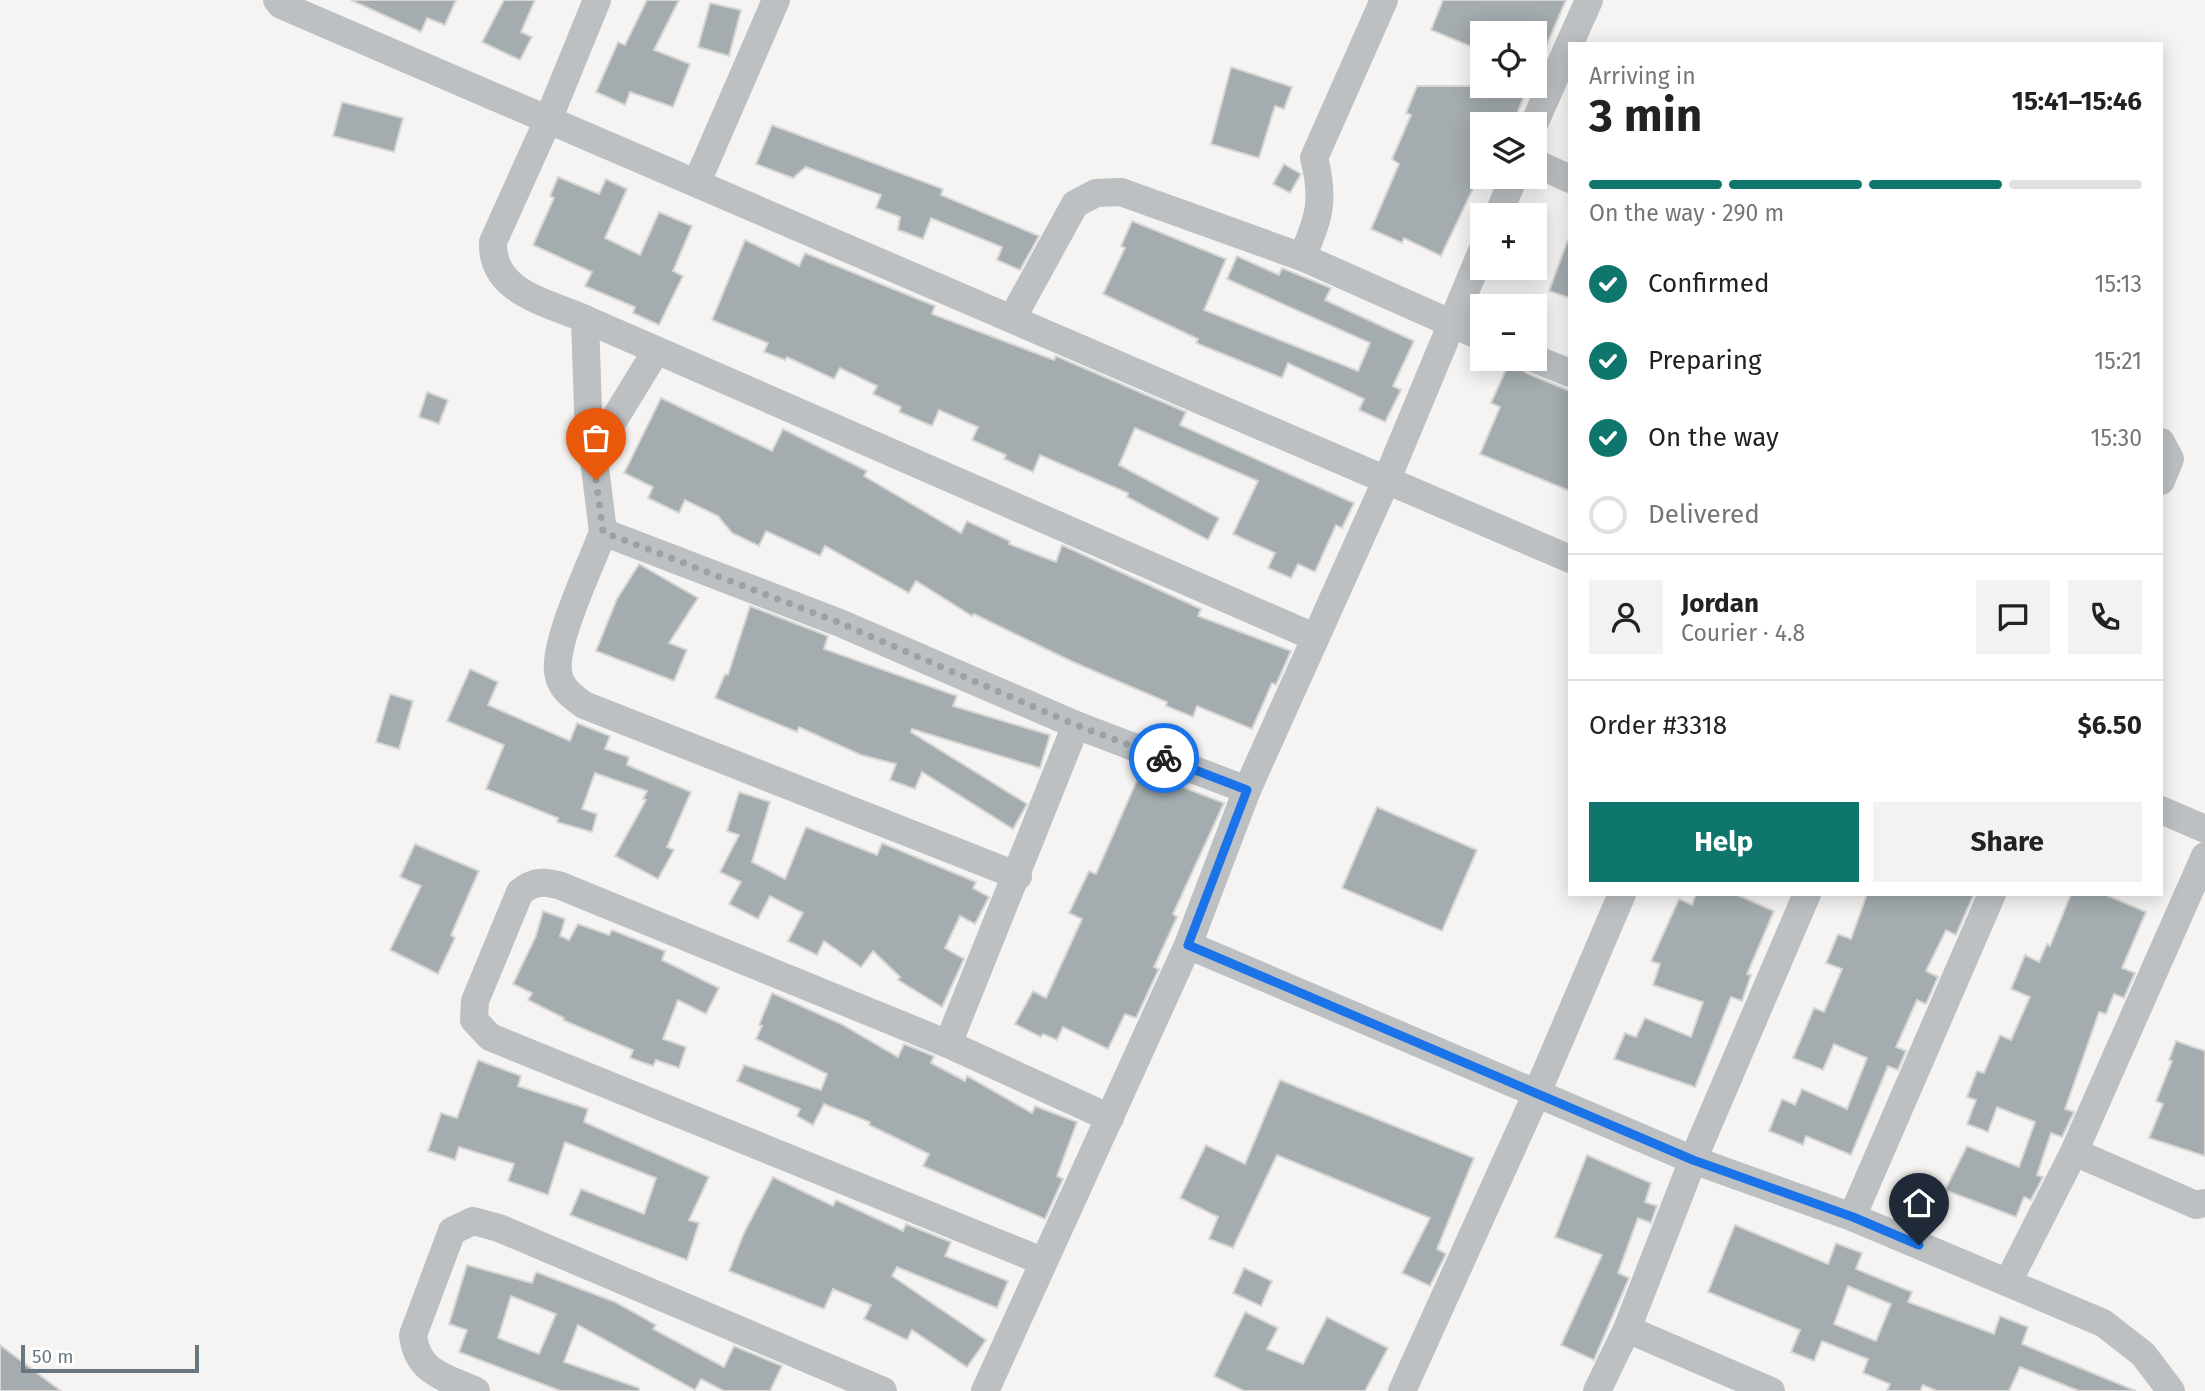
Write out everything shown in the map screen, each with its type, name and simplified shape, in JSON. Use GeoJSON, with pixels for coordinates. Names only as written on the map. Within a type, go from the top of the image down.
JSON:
{"type":"FeatureCollection","features":[{"type":"Feature","properties":{"kind":"street"},"geometry":{"type":"LineString","coordinates":[[277,0],[305,16],[1013,317],[1568,558]]}},
{"type":"Feature","properties":{"kind":"street"},"geometry":{"type":"LineString","coordinates":[[597,0],[548,120],[493,242],[492,259],[500,276],[514,286],[656,351],[1314,637]]}},
{"type":"Feature","properties":{"kind":"street"},"geometry":{"type":"LineString","coordinates":[[697,182],[776,0]]}},
{"type":"Feature","properties":{"kind":"street"},"geometry":{"type":"LineString","coordinates":[[1302,257],[1317,225],[1321,203],[1321,183],[1314,158],[1384,0]]}},
{"type":"Feature","properties":{"kind":"street"},"geometry":{"type":"LineString","coordinates":[[1570,42],[1589,0]]}},
{"type":"Feature","properties":{"kind":"street"},"geometry":{"type":"LineString","coordinates":[[1539,112],[1568,47]]}},
{"type":"Feature","properties":{"kind":"street"},"geometry":{"type":"LineString","coordinates":[[1547,168],[1568,177]]}},
{"type":"Feature","properties":{"kind":"street"},"geometry":{"type":"LineString","coordinates":[[1013,317],[1075,204],[1096,193],[1121,192],[1302,257],[1470,332]]}},
{"type":"Feature","properties":{"kind":"street"},"geometry":{"type":"LineString","coordinates":[[985,1391],[1188,945],[1247,790],[1387,479],[1470,278]]}},
{"type":"Feature","properties":{"kind":"street"},"geometry":{"type":"LineString","coordinates":[[585,319],[593,454],[603,532],[559,650],[558,673],[566,691],[584,705],[1018,876]]}},
{"type":"Feature","properties":{"kind":"street"},"geometry":{"type":"LineString","coordinates":[[593,454],[656,351]]}},
{"type":"Feature","properties":{"kind":"street"},"geometry":{"type":"LineString","coordinates":[[1547,364],[1568,372]]}},
{"type":"Feature","properties":{"kind":"street"},"geometry":{"type":"LineString","coordinates":[[2163,446],[2170,459],[2163,476]]}},
{"type":"Feature","properties":{"kind":"street"},"geometry":{"type":"LineString","coordinates":[[603,532],[840,623],[1076,725],[1247,790]]}},
{"type":"Feature","properties":{"kind":"street"},"geometry":{"type":"LineString","coordinates":[[948,1044],[1018,876],[1076,725]]}},
{"type":"Feature","properties":{"kind":"street"},"geometry":{"type":"LineString","coordinates":[[2163,811],[2205,829]]}},
{"type":"Feature","properties":{"kind":"street"},"geometry":{"type":"LineString","coordinates":[[2008,1282],[2074,1152],[2205,856]]}},
{"type":"Feature","properties":{"kind":"street"},"geometry":{"type":"LineString","coordinates":[[1042,1261],[490,1037],[474,1020],[475,1001],[520,892],[531,884],[545,881],[948,1044],[1110,1118]]}},
{"type":"Feature","properties":{"kind":"street"},"geometry":{"type":"LineString","coordinates":[[1402,1391],[1537,1093],[1621,896]]}},
{"type":"Feature","properties":{"kind":"street"},"geometry":{"type":"LineString","coordinates":[[1597,1391],[1627,1329],[1693,1160],[1806,896]]}},
{"type":"Feature","properties":{"kind":"street"},"geometry":{"type":"LineString","coordinates":[[1853,1217],[1991,896]]}},
{"type":"Feature","properties":{"kind":"street"},"geometry":{"type":"LineString","coordinates":[[1188,945],[1693,1160],[1853,1217],[2103,1323],[2143,1354],[2171,1391]]}},
{"type":"Feature","properties":{"kind":"street"},"geometry":{"type":"LineString","coordinates":[[2074,1152],[2196,1205],[2205,1203]]}},
{"type":"Feature","properties":{"kind":"street"},"geometry":{"type":"LineString","coordinates":[[476,1391],[427,1369],[415,1352],[413,1335],[452,1231],[474,1222],[499,1228],[883,1391]]}},
{"type":"Feature","properties":{"kind":"street"},"geometry":{"type":"LineString","coordinates":[[1627,1329],[1772,1391]]}},
{"type":"Feature","properties":{"kind":"building"},"geometry":{"type":"Polygon","coordinates":[[[351,0],[456,0],[445,25],[427,18],[421,32],[351,0]]]}},
{"type":"Feature","properties":{"kind":"building"},"geometry":{"type":"Polygon","coordinates":[[[504,0],[535,0],[521,32],[532,37],[520,60],[482,42],[504,0]]]}},
{"type":"Feature","properties":{"kind":"building"},"geometry":{"type":"Polygon","coordinates":[[[647,0],[679,0],[654,50],[690,64],[673,107],[630,92],[625,105],[596,92],[618,42],[625,45],[647,0]]]}},
{"type":"Feature","properties":{"kind":"building"},"geometry":{"type":"Polygon","coordinates":[[[1443,0],[1566,0],[1547,44],[1547,21],[1470,21],[1470,46],[1431,30],[1443,0]]]}},
{"type":"Feature","properties":{"kind":"building"},"geometry":{"type":"Polygon","coordinates":[[[710,3],[741,10],[729,56],[698,47],[710,3]]]}},
{"type":"Feature","properties":{"kind":"building"},"geometry":{"type":"Polygon","coordinates":[[[1231,67],[1292,87],[1284,109],[1275,106],[1259,158],[1211,144],[1231,67]]]}},
{"type":"Feature","properties":{"kind":"building"},"geometry":{"type":"Polygon","coordinates":[[[1417,86],[1470,86],[1470,98],[1523,98],[1518,112],[1470,112],[1470,189],[1473,189],[1441,256],[1404,238],[1402,243],[1371,229],[1399,164],[1392,159],[1411,115],[1406,113],[1417,86]]]}},
{"type":"Feature","properties":{"kind":"building"},"geometry":{"type":"Polygon","coordinates":[[[342,102],[403,118],[394,152],[333,136],[342,102]]]}},
{"type":"Feature","properties":{"kind":"building"},"geometry":{"type":"Polygon","coordinates":[[[772,125],[943,189],[941,195],[1039,236],[1020,270],[997,260],[1002,247],[931,218],[923,239],[898,230],[900,217],[876,208],[881,195],[806,167],[793,178],[756,164],[772,125]]]}},
{"type":"Feature","properties":{"kind":"building"},"geometry":{"type":"Polygon","coordinates":[[[1284,164],[1301,174],[1290,193],[1273,184],[1284,164]]]}},
{"type":"Feature","properties":{"kind":"building"},"geometry":{"type":"Polygon","coordinates":[[[558,177],[599,194],[606,179],[627,189],[605,238],[640,255],[659,212],[692,226],[673,271],[683,276],[659,325],[633,313],[635,307],[585,286],[592,272],[533,245],[554,198],[550,196],[558,177]]]}},
{"type":"Feature","properties":{"kind":"building"},"geometry":{"type":"Polygon","coordinates":[[[1132,221],[1226,259],[1204,310],[1358,371],[1370,343],[1227,279],[1237,256],[1279,275],[1282,268],[1331,288],[1325,300],[1414,341],[1393,386],[1401,390],[1385,422],[1359,410],[1364,399],[1288,363],[1282,378],[1196,343],[1198,339],[1103,294],[1125,248],[1121,246],[1132,221]]]}},
{"type":"Feature","properties":{"kind":"building"},"geometry":{"type":"Polygon","coordinates":[[[745,240],[799,266],[805,253],[935,306],[932,314],[1054,360],[1056,356],[1186,412],[1180,425],[1354,503],[1342,528],[1336,525],[1315,572],[1298,564],[1291,578],[1268,568],[1275,553],[1233,534],[1258,481],[1135,428],[1119,465],[1219,518],[1208,540],[1127,497],[1128,493],[1040,455],[1033,472],[1004,459],[1006,455],[972,440],[978,427],[939,410],[932,426],[899,412],[901,407],[873,394],[877,386],[840,368],[834,379],[787,357],[785,360],[764,352],[768,343],[712,320],[745,240]]]}},
{"type":"Feature","properties":{"kind":"building"},"geometry":{"type":"Polygon","coordinates":[[[1568,240],[1568,297],[1549,291],[1568,240]]]}},
{"type":"Feature","properties":{"kind":"building"},"geometry":{"type":"Polygon","coordinates":[[[1505,371],[1524,371],[1568,390],[1568,490],[1480,454],[1500,407],[1491,403],[1505,371]]]}},
{"type":"Feature","properties":{"kind":"building"},"geometry":{"type":"Polygon","coordinates":[[[427,392],[448,400],[439,424],[419,417],[427,392]]]}},
{"type":"Feature","properties":{"kind":"building"},"geometry":{"type":"Polygon","coordinates":[[[661,398],[772,451],[783,429],[867,471],[864,476],[961,533],[967,521],[1010,541],[1009,544],[1056,562],[1062,545],[1201,609],[1198,616],[1291,651],[1276,685],[1272,683],[1252,729],[1197,706],[1193,717],[1166,706],[1167,702],[1073,662],[974,614],[972,616],[916,581],[909,593],[825,546],[820,556],[766,531],[759,546],[732,533],[718,516],[685,500],[679,513],[648,498],[653,487],[624,473],[661,398]]]}},
{"type":"Feature","properties":{"kind":"building"},"geometry":{"type":"Polygon","coordinates":[[[639,564],[698,598],[669,643],[687,650],[674,681],[596,651],[617,599],[639,564]]]}},
{"type":"Feature","properties":{"kind":"building"},"geometry":{"type":"Polygon","coordinates":[[[750,606],[828,636],[824,649],[957,696],[953,706],[1050,735],[1040,768],[912,729],[911,732],[1027,804],[1013,829],[922,772],[915,789],[890,780],[896,764],[861,755],[799,727],[797,732],[715,698],[725,674],[728,675],[750,606]]]}},
{"type":"Feature","properties":{"kind":"building"},"geometry":{"type":"Polygon","coordinates":[[[470,669],[498,682],[488,705],[570,741],[577,723],[610,736],[605,749],[629,757],[627,765],[691,792],[667,847],[674,850],[658,879],[615,856],[646,800],[643,799],[647,791],[595,773],[582,809],[597,814],[592,832],[557,822],[558,818],[486,789],[504,745],[447,721],[470,669]]]}},
{"type":"Feature","properties":{"kind":"building"},"geometry":{"type":"Polygon","coordinates":[[[390,694],[413,701],[399,749],[376,742],[390,694]]]}},
{"type":"Feature","properties":{"kind":"building"},"geometry":{"type":"Polygon","coordinates":[[[1141,771],[1224,803],[1173,914],[1177,917],[1154,967],[1159,969],[1136,1018],[1125,1014],[1108,1049],[1063,1027],[1057,1040],[1043,1034],[1041,1037],[1015,1024],[1033,991],[1046,998],[1082,919],[1069,913],[1089,871],[1096,874],[1141,771]]]}},
{"type":"Feature","properties":{"kind":"building"},"geometry":{"type":"Polygon","coordinates":[[[739,792],[770,802],[752,862],[785,879],[806,827],[877,855],[882,843],[976,882],[973,888],[989,897],[975,924],[960,916],[945,948],[964,959],[942,1007],[898,980],[900,977],[873,951],[861,967],[824,941],[817,955],[788,941],[803,913],[770,896],[758,919],[729,904],[741,882],[720,872],[739,835],[727,831],[739,792]]]}},
{"type":"Feature","properties":{"kind":"building"},"geometry":{"type":"Polygon","coordinates":[[[1377,807],[1477,850],[1442,931],[1342,888],[1377,807]]]}},
{"type":"Feature","properties":{"kind":"building"},"geometry":{"type":"Polygon","coordinates":[[[415,844],[479,871],[451,935],[455,938],[438,974],[390,950],[421,886],[400,877],[415,844]]]}},
{"type":"Feature","properties":{"kind":"building"},"geometry":{"type":"Polygon","coordinates":[[[1695,896],[1740,896],[1774,911],[1747,974],[1751,975],[1742,1001],[1731,997],[1695,1087],[1614,1059],[1625,1033],[1636,1037],[1645,1018],[1691,1037],[1703,1002],[1653,985],[1660,964],[1651,961],[1679,899],[1692,905],[1695,896]]]}},
{"type":"Feature","properties":{"kind":"building"},"geometry":{"type":"Polygon","coordinates":[[[1866,896],[1973,896],[1956,935],[1946,930],[1926,971],[1938,977],[1926,1004],[1917,1000],[1896,1047],[1906,1051],[1898,1070],[1888,1066],[1851,1155],[1806,1136],[1803,1145],[1769,1131],[1782,1099],[1795,1105],[1802,1089],[1847,1109],[1867,1058],[1834,1044],[1823,1070],[1793,1058],[1814,1008],[1824,1012],[1842,969],[1826,963],[1838,934],[1851,939],[1866,896]]]}},
{"type":"Feature","properties":{"kind":"building"},"geometry":{"type":"Polygon","coordinates":[[[2070,896],[2109,896],[2146,912],[2122,968],[2135,973],[2124,998],[2114,994],[2106,1014],[2099,1012],[2065,1109],[2074,1112],[2062,1137],[2051,1133],[2037,1175],[2043,1177],[2031,1200],[2024,1197],[2016,1217],[1945,1190],[1967,1146],[2019,1167],[2035,1122],[1997,1107],[1988,1132],[1967,1124],[1976,1100],[1967,1097],[1977,1071],[1984,1073],[2000,1035],[2011,1040],[2030,997],[2011,989],[2025,955],[2039,962],[2047,944],[2050,946],[2070,896]]]}},
{"type":"Feature","properties":{"kind":"building"},"geometry":{"type":"Polygon","coordinates":[[[543,911],[565,919],[560,936],[569,940],[578,924],[609,935],[612,930],[665,951],[662,960],[719,988],[706,1014],[678,1000],[663,1039],[686,1047],[679,1068],[656,1060],[653,1066],[630,1058],[633,1050],[563,1020],[564,1018],[528,1000],[532,993],[513,984],[536,936],[543,911]]]}},
{"type":"Feature","properties":{"kind":"building"},"geometry":{"type":"Polygon","coordinates":[[[772,993],[841,1024],[898,1057],[904,1044],[934,1056],[931,1063],[965,1081],[967,1076],[1032,1113],[1035,1106],[1077,1122],[1057,1176],[1063,1179],[1045,1219],[923,1166],[929,1154],[869,1125],[870,1122],[824,1104],[813,1125],[797,1116],[800,1109],[737,1081],[744,1065],[821,1090],[827,1074],[756,1039],[772,993]]]}},
{"type":"Feature","properties":{"kind":"building"},"geometry":{"type":"Polygon","coordinates":[[[2176,1041],[2205,1051],[2205,1156],[2149,1138],[2163,1104],[2156,1101],[2172,1061],[2169,1060],[2176,1041]]]}},
{"type":"Feature","properties":{"kind":"building"},"geometry":{"type":"Polygon","coordinates":[[[478,1060],[521,1076],[518,1086],[588,1109],[584,1122],[709,1177],[689,1220],[699,1223],[687,1260],[570,1215],[581,1189],[644,1214],[656,1178],[565,1142],[548,1195],[508,1181],[514,1164],[459,1147],[455,1160],[428,1151],[441,1113],[457,1118],[478,1060]]]}},
{"type":"Feature","properties":{"kind":"building"},"geometry":{"type":"Polygon","coordinates":[[[1280,1080],[1474,1158],[1437,1249],[1446,1254],[1430,1286],[1402,1273],[1430,1218],[1277,1155],[1233,1248],[1209,1239],[1218,1217],[1180,1198],[1206,1145],[1245,1164],[1280,1080]]]}},
{"type":"Feature","properties":{"kind":"building"},"geometry":{"type":"Polygon","coordinates":[[[1587,1155],[1651,1183],[1645,1202],[1657,1206],[1651,1223],[1638,1218],[1618,1273],[1629,1278],[1594,1360],[1561,1345],[1602,1255],[1555,1237],[1587,1155]]]}},
{"type":"Feature","properties":{"kind":"building"},"geometry":{"type":"Polygon","coordinates":[[[773,1177],[833,1206],[836,1200],[903,1231],[906,1224],[951,1242],[945,1256],[1008,1281],[997,1308],[897,1267],[892,1276],[986,1340],[967,1367],[912,1330],[907,1340],[864,1319],[871,1305],[833,1289],[824,1309],[729,1271],[744,1233],[773,1177]]]}},
{"type":"Feature","properties":{"kind":"building"},"geometry":{"type":"Polygon","coordinates":[[[1735,1225],[1828,1264],[1836,1243],[1862,1253],[1856,1269],[1912,1292],[1908,1302],[1994,1334],[2000,1316],[2028,1327],[2022,1344],[2136,1391],[2079,1391],[2020,1367],[2009,1391],[1937,1391],[1923,1385],[1920,1391],[1887,1391],[1890,1384],[1863,1373],[1868,1359],[1822,1341],[1814,1361],[1791,1352],[1800,1330],[1708,1292],[1735,1225]],[[1848,1286],[1834,1324],[1876,1341],[1891,1304],[1848,1286]]]}},
{"type":"Feature","properties":{"kind":"building"},"geometry":{"type":"Polygon","coordinates":[[[467,1265],[532,1283],[536,1272],[615,1302],[656,1325],[653,1329],[724,1367],[734,1346],[782,1366],[770,1391],[724,1391],[701,1379],[695,1390],[578,1325],[564,1362],[639,1388],[639,1391],[561,1391],[459,1352],[467,1330],[449,1324],[467,1265]],[[511,1296],[498,1338],[539,1354],[556,1314],[511,1296]]]}},
{"type":"Feature","properties":{"kind":"building"},"geometry":{"type":"Polygon","coordinates":[[[1244,1268],[1272,1281],[1261,1306],[1233,1293],[1244,1268]]]}},
{"type":"Feature","properties":{"kind":"building"},"geometry":{"type":"Polygon","coordinates":[[[1245,1312],[1278,1328],[1267,1349],[1303,1364],[1327,1317],[1388,1348],[1365,1391],[1244,1391],[1214,1376],[1245,1312]]]}},
{"type":"Feature","properties":{"kind":"building"},"geometry":{"type":"Polygon","coordinates":[[[0,1345],[61,1391],[0,1391],[0,1345]]]}},
{"type":"Feature","properties":{"kind":"way so far"},"geometry":{"type":"LineString","coordinates":[[596,480],[603,532],[840,623],[1076,725],[1164,758]]}},
{"type":"Feature","properties":{"kind":"route"},"geometry":{"type":"LineString","coordinates":[[1164,758],[1247,790],[1188,945],[1693,1160],[1853,1217],[1919,1245]]}}]}
